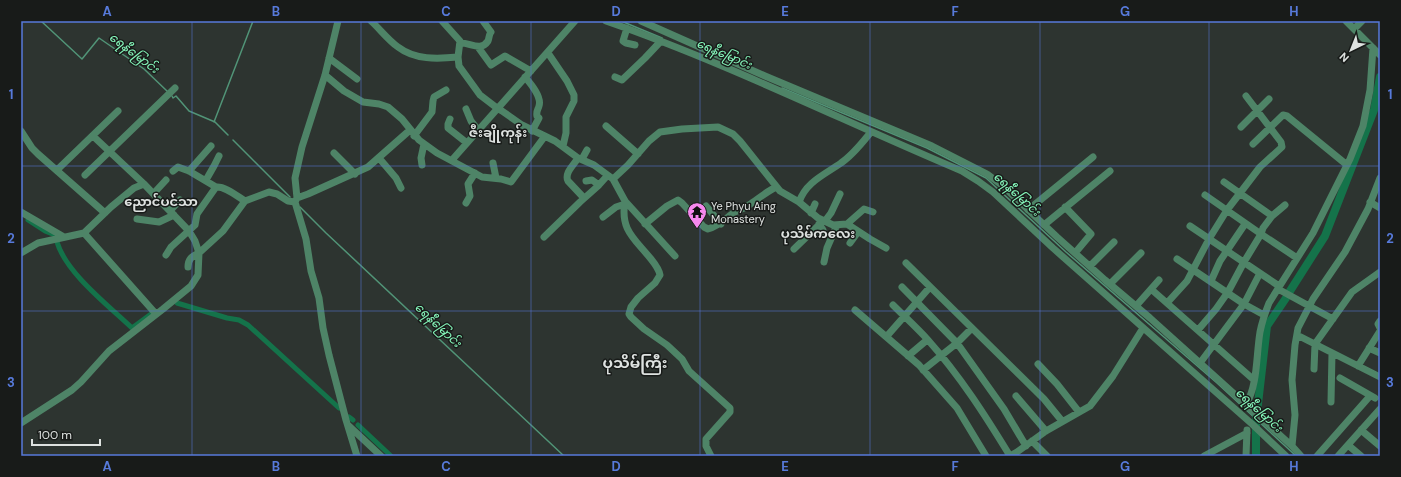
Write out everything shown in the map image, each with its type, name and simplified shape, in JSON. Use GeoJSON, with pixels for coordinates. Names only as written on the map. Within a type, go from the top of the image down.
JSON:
{"type":"FeatureCollection","features":[{"type":"Feature","properties":{"kind":"street"},"geometry":{"type":"LineString","coordinates":[[338,21],[326,75],[302,147],[295,178],[296,200],[306,239],[311,271],[319,298],[323,328],[357,456]]}},
{"type":"Feature","properties":{"kind":"street"},"geometry":{"type":"LineString","coordinates":[[371,21],[397,47],[408,54],[421,57],[458,57]]}},
{"type":"Feature","properties":{"kind":"street"},"geometry":{"type":"LineString","coordinates":[[460,43],[478,47],[482,46],[488,41],[491,32],[483,21]]}},
{"type":"Feature","properties":{"kind":"street"},"geometry":{"type":"LineString","coordinates":[[452,160],[575,21]]}},
{"type":"Feature","properties":{"kind":"street"},"geometry":{"type":"LineString","coordinates":[[606,21],[661,41],[962,171],[978,181],[993,192],[1286,456]]}},
{"type":"Feature","properties":{"kind":"street"},"geometry":{"type":"LineString","coordinates":[[642,21],[765,76],[932,146],[965,162],[992,178],[1292,446],[1297,454]]}},
{"type":"Feature","properties":{"kind":"street"},"geometry":{"type":"LineString","coordinates":[[1246,405],[1251,397],[1260,334],[1269,303],[1281,290],[1297,258],[1313,233],[1347,165],[1363,126],[1377,50],[1346,21]]}},
{"type":"Feature","properties":{"kind":"street"},"geometry":{"type":"LineString","coordinates":[[1354,29],[1362,21]]}},
{"type":"Feature","properties":{"kind":"street"},"geometry":{"type":"LineString","coordinates":[[448,23],[460,43],[458,57],[459,66],[480,95],[532,131],[563,146],[580,159],[594,165],[610,178],[625,203],[675,256]]}},
{"type":"Feature","properties":{"kind":"street"},"geometry":{"type":"LineString","coordinates":[[627,28],[623,41],[626,43],[635,44]]}},
{"type":"Feature","properties":{"kind":"street"},"geometry":{"type":"LineString","coordinates":[[615,77],[622,80],[646,58],[661,41]]}},
{"type":"Feature","properties":{"kind":"street"},"geometry":{"type":"LineString","coordinates":[[478,47],[491,65],[505,56],[531,71]]}},
{"type":"Feature","properties":{"kind":"street"},"geometry":{"type":"LineString","coordinates":[[548,53],[567,81],[574,95],[574,101],[566,117],[566,133],[563,146]]}},
{"type":"Feature","properties":{"kind":"street"},"geometry":{"type":"LineString","coordinates":[[329,58],[357,79]]}},
{"type":"Feature","properties":{"kind":"street"},"geometry":{"type":"LineString","coordinates":[[326,75],[344,91],[363,102],[379,104],[388,108],[402,119],[412,133],[424,144],[486,178],[496,178],[511,182],[545,136]]}},
{"type":"Feature","properties":{"kind":"street"},"geometry":{"type":"LineString","coordinates":[[525,77],[535,90],[540,102],[540,106],[536,112],[536,116],[539,118],[532,131]]}},
{"type":"Feature","properties":{"kind":"street"},"geometry":{"type":"LineString","coordinates":[[85,175],[175,88]]}},
{"type":"Feature","properties":{"kind":"street"},"geometry":{"type":"LineString","coordinates":[[188,267],[188,263],[192,256],[199,253],[223,231],[245,201],[269,192],[277,194],[288,201],[296,200],[368,168],[412,133],[432,112],[434,97],[446,90]]}},
{"type":"Feature","properties":{"kind":"street"},"geometry":{"type":"LineString","coordinates":[[1167,303],[1187,281],[1192,269],[1227,210],[1260,167],[1282,147],[1281,142],[1246,96]]}},
{"type":"Feature","properties":{"kind":"street"},"geometry":{"type":"LineString","coordinates":[[163,99],[169,105]]}},
{"type":"Feature","properties":{"kind":"street"},"geometry":{"type":"LineString","coordinates":[[1241,127],[1269,99]]}},
{"type":"Feature","properties":{"kind":"street"},"geometry":{"type":"LineString","coordinates":[[466,109],[471,121],[478,130]]}},
{"type":"Feature","properties":{"kind":"street"},"geometry":{"type":"LineString","coordinates":[[57,170],[118,111]]}},
{"type":"Feature","properties":{"kind":"street"},"geometry":{"type":"LineString","coordinates":[[1253,144],[1284,115],[1347,165]]}},
{"type":"Feature","properties":{"kind":"street"},"geometry":{"type":"LineString","coordinates":[[450,119],[448,128],[467,143]]}},
{"type":"Feature","properties":{"kind":"street"},"geometry":{"type":"LineString","coordinates":[[606,126],[638,154]]}},
{"type":"Feature","properties":{"kind":"street"},"geometry":{"type":"LineString","coordinates":[[544,237],[584,198],[638,154],[649,141],[660,132],[682,129],[718,127],[733,134],[776,187],[798,202],[822,222],[833,225],[847,224],[864,209],[873,212]]}},
{"type":"Feature","properties":{"kind":"street"},"geometry":{"type":"LineString","coordinates":[[21,131],[35,151],[105,213]]}},
{"type":"Feature","properties":{"kind":"street"},"geometry":{"type":"LineString","coordinates":[[798,202],[804,191],[816,179],[848,157],[871,132]]}},
{"type":"Feature","properties":{"kind":"street"},"geometry":{"type":"LineString","coordinates":[[21,423],[72,390],[108,351],[185,292],[197,279],[199,271],[199,253],[195,241],[189,231],[154,193],[93,136]]}},
{"type":"Feature","properties":{"kind":"street"},"geometry":{"type":"LineString","coordinates":[[422,165],[420,158],[424,144]]}},
{"type":"Feature","properties":{"kind":"street"},"geometry":{"type":"LineString","coordinates":[[189,171],[211,146]]}},
{"type":"Feature","properties":{"kind":"street"},"geometry":{"type":"LineString","coordinates":[[584,198],[566,178],[567,174],[587,150]]}},
{"type":"Feature","properties":{"kind":"street"},"geometry":{"type":"LineString","coordinates":[[334,153],[355,174]]}},
{"type":"Feature","properties":{"kind":"street"},"geometry":{"type":"LineString","coordinates":[[206,180],[219,156]]}},
{"type":"Feature","properties":{"kind":"street"},"geometry":{"type":"LineString","coordinates":[[1028,210],[1093,157]]}},
{"type":"Feature","properties":{"kind":"street"},"geometry":{"type":"LineString","coordinates":[[379,158],[396,178],[401,188]]}},
{"type":"Feature","properties":{"kind":"street"},"geometry":{"type":"LineString","coordinates":[[493,163],[496,178]]}},
{"type":"Feature","properties":{"kind":"street"},"geometry":{"type":"LineString","coordinates":[[174,171],[178,167],[189,171],[216,187],[228,190],[245,201]]}},
{"type":"Feature","properties":{"kind":"street"},"geometry":{"type":"LineString","coordinates":[[1044,225],[1110,171]]}},
{"type":"Feature","properties":{"kind":"street"},"geometry":{"type":"LineString","coordinates":[[466,203],[470,196],[468,184],[475,173]]}},
{"type":"Feature","properties":{"kind":"street"},"geometry":{"type":"LineString","coordinates":[[1292,446],[1295,415],[1292,380],[1298,328],[1310,305],[1345,252],[1370,202],[1380,178]]}},
{"type":"Feature","properties":{"kind":"street"},"geometry":{"type":"LineString","coordinates":[[154,193],[166,180]]}},
{"type":"Feature","properties":{"kind":"street"},"geometry":{"type":"LineString","coordinates":[[586,181],[592,180],[599,185]]}},
{"type":"Feature","properties":{"kind":"street"},"geometry":{"type":"LineString","coordinates":[[1224,182],[1272,216]]}},
{"type":"Feature","properties":{"kind":"street"},"geometry":{"type":"LineString","coordinates":[[21,254],[38,243],[84,233],[134,188],[144,184]]}},
{"type":"Feature","properties":{"kind":"street"},"geometry":{"type":"LineString","coordinates":[[166,255],[171,247],[195,225],[197,214],[216,187]]}},
{"type":"Feature","properties":{"kind":"street"},"geometry":{"type":"LineString","coordinates":[[645,224],[667,206],[678,200],[704,227],[708,229],[721,224],[733,213],[749,206],[768,191],[776,187]]}},
{"type":"Feature","properties":{"kind":"street"},"geometry":{"type":"LineString","coordinates":[[794,249],[831,214],[840,194]]}},
{"type":"Feature","properties":{"kind":"street"},"geometry":{"type":"LineString","coordinates":[[1205,195],[1245,224],[1297,258]]}},
{"type":"Feature","properties":{"kind":"street"},"geometry":{"type":"LineString","coordinates":[[137,219],[159,222],[172,213],[180,200]]}},
{"type":"Feature","properties":{"kind":"street"},"geometry":{"type":"LineString","coordinates":[[1370,202],[1380,208]]}},
{"type":"Feature","properties":{"kind":"street"},"geometry":{"type":"LineString","coordinates":[[603,217],[616,207],[625,203]]}},
{"type":"Feature","properties":{"kind":"street"},"geometry":{"type":"LineString","coordinates":[[625,203],[624,216],[626,227],[656,265],[660,275],[655,283],[631,306],[629,314],[644,330],[667,345],[682,359],[688,371],[730,408],[730,412],[705,442],[711,456]]}},
{"type":"Feature","properties":{"kind":"street"},"geometry":{"type":"LineString","coordinates":[[811,213],[815,204]]}},
{"type":"Feature","properties":{"kind":"street"},"geometry":{"type":"LineString","coordinates":[[1198,330],[1228,292],[1263,228],[1272,216],[1285,205]]}},
{"type":"Feature","properties":{"kind":"street"},"geometry":{"type":"LineString","coordinates":[[706,206],[721,224]]}},
{"type":"Feature","properties":{"kind":"street"},"geometry":{"type":"LineString","coordinates":[[1065,207],[1091,234],[1075,253]]}},
{"type":"Feature","properties":{"kind":"street"},"geometry":{"type":"LineString","coordinates":[[21,212],[64,237]]}},
{"type":"Feature","properties":{"kind":"street"},"geometry":{"type":"LineString","coordinates":[[821,234],[823,230],[822,222]]}},
{"type":"Feature","properties":{"kind":"street"},"geometry":{"type":"LineString","coordinates":[[847,224],[886,248]]}},
{"type":"Feature","properties":{"kind":"street"},"geometry":{"type":"LineString","coordinates":[[1211,281],[1220,261],[1245,224]]}},
{"type":"Feature","properties":{"kind":"street"},"geometry":{"type":"LineString","coordinates":[[824,262],[827,248],[837,225]]}},
{"type":"Feature","properties":{"kind":"street"},"geometry":{"type":"LineString","coordinates":[[1190,226],[1260,273],[1281,290],[1333,318]]}},
{"type":"Feature","properties":{"kind":"street"},"geometry":{"type":"LineString","coordinates":[[850,243],[858,232]]}},
{"type":"Feature","properties":{"kind":"street"},"geometry":{"type":"LineString","coordinates":[[84,233],[156,314]]}},
{"type":"Feature","properties":{"kind":"street"},"geometry":{"type":"LineString","coordinates":[[1090,266],[1114,242]]}},
{"type":"Feature","properties":{"kind":"street"},"geometry":{"type":"LineString","coordinates":[[1110,284],[1141,253]]}},
{"type":"Feature","properties":{"kind":"street"},"geometry":{"type":"LineString","coordinates":[[1177,259],[1264,316]]}},
{"type":"Feature","properties":{"kind":"street"},"geometry":{"type":"LineString","coordinates":[[906,263],[1044,399],[1062,421]]}},
{"type":"Feature","properties":{"kind":"street"},"geometry":{"type":"LineString","coordinates":[[1314,369],[1315,344],[1352,292],[1380,272]]}},
{"type":"Feature","properties":{"kind":"street"},"geometry":{"type":"LineString","coordinates":[[1200,363],[1244,304],[1260,273]]}},
{"type":"Feature","properties":{"kind":"street"},"geometry":{"type":"LineString","coordinates":[[1136,306],[1159,280]]}},
{"type":"Feature","properties":{"kind":"street"},"geometry":{"type":"LineString","coordinates":[[887,336],[930,286]]}},
{"type":"Feature","properties":{"kind":"street"},"geometry":{"type":"LineString","coordinates":[[902,287],[957,343],[1004,408],[1026,446]]}},
{"type":"Feature","properties":{"kind":"street"},"geometry":{"type":"LineString","coordinates":[[1151,289],[1254,380]]}},
{"type":"Feature","properties":{"kind":"street"},"geometry":{"type":"LineString","coordinates":[[893,306],[941,356],[976,401],[1010,456],[1019,454],[1026,446],[1046,431],[1090,406],[1144,328]]}},
{"type":"Feature","properties":{"kind":"street"},"geometry":{"type":"LineString","coordinates":[[855,310],[887,336],[923,370],[957,408],[986,456]]}},
{"type":"Feature","properties":{"kind":"street"},"geometry":{"type":"LineString","coordinates":[[1358,366],[1380,329],[1378,324],[1380,321]]}},
{"type":"Feature","properties":{"kind":"street"},"geometry":{"type":"LineString","coordinates":[[923,370],[957,343],[972,328]]}},
{"type":"Feature","properties":{"kind":"street"},"geometry":{"type":"LineString","coordinates":[[1297,335],[1380,377]]}},
{"type":"Feature","properties":{"kind":"street"},"geometry":{"type":"LineString","coordinates":[[908,356],[927,340]]}},
{"type":"Feature","properties":{"kind":"street"},"geometry":{"type":"LineString","coordinates":[[1370,348],[1380,353]]}},
{"type":"Feature","properties":{"kind":"street"},"geometry":{"type":"LineString","coordinates":[[1331,402],[1332,353]]}},
{"type":"Feature","properties":{"kind":"street"},"geometry":{"type":"LineString","coordinates":[[1038,364],[1057,384],[1079,412]]}},
{"type":"Feature","properties":{"kind":"street"},"geometry":{"type":"LineString","coordinates":[[1317,456],[1373,397],[1340,378]]}},
{"type":"Feature","properties":{"kind":"street"},"geometry":{"type":"LineString","coordinates":[[1016,396],[1046,431]]}},
{"type":"Feature","properties":{"kind":"street"},"geometry":{"type":"LineString","coordinates":[[1338,456],[1361,430],[1377,417],[1380,409]]}},
{"type":"Feature","properties":{"kind":"street"},"geometry":{"type":"LineString","coordinates":[[1245,456],[1247,433],[1250,422]]}},
{"type":"Feature","properties":{"kind":"street"},"geometry":{"type":"LineString","coordinates":[[348,425],[381,456]]}},
{"type":"Feature","properties":{"kind":"street"},"geometry":{"type":"LineString","coordinates":[[1361,430],[1380,446]]}},
{"type":"Feature","properties":{"kind":"street"},"geometry":{"type":"LineString","coordinates":[[1204,456],[1247,433]]}},
{"type":"Feature","properties":{"kind":"street"},"geometry":{"type":"LineString","coordinates":[[1032,441],[1047,456]]}},
{"type":"Feature","properties":{"kind":"street"},"geometry":{"type":"LineString","coordinates":[[1348,445],[1361,456]]}},
{"type":"Feature","properties":{"kind":"waterway","name":"ရေနီမြောင်း"},"geometry":{"type":"LineString","coordinates":[[41,21],[82,59],[99,38],[144,69],[167,91]]}},
{"type":"Feature","properties":{"kind":"waterway","name":"ရေနီမြောင်း"},"geometry":{"type":"LineString","coordinates":[[214,122],[253,21]]}},
{"type":"Feature","properties":{"kind":"waterway","name":"ရေနီမြောင်း"},"geometry":{"type":"LineString","coordinates":[[621,21],[662,38]]}},
{"type":"Feature","properties":{"kind":"waterway"},"geometry":{"type":"LineString","coordinates":[[1290,291],[1325,236],[1374,110],[1380,77]]}},
{"type":"Feature","properties":{"kind":"waterway","name":"ရေနီမြောင်း"},"geometry":{"type":"LineString","coordinates":[[782,88],[927,148],[986,178],[1066,252],[1217,383],[1295,455]]}},
{"type":"Feature","properties":{"kind":"waterway","name":"ရေနီမြောင်း"},"geometry":{"type":"LineString","coordinates":[[172,96],[173,98],[176,96],[189,111],[215,122],[228,135]]}},
{"type":"Feature","properties":{"kind":"waterway","name":"ရေနီမြောင်း"},"geometry":{"type":"LineString","coordinates":[[233,140],[290,197]]}},
{"type":"Feature","properties":{"kind":"waterway","name":"ရေနီမြောင်း"},"geometry":{"type":"LineString","coordinates":[[300,207],[564,456]]}},
{"type":"Feature","properties":{"kind":"waterway"},"geometry":{"type":"LineString","coordinates":[[28,220],[45,231],[55,235]]}},
{"type":"Feature","properties":{"kind":"waterway"},"geometry":{"type":"LineString","coordinates":[[57,242],[62,254],[79,277],[132,328],[151,314]]}},
{"type":"Feature","properties":{"kind":"waterway"},"geometry":{"type":"LineString","coordinates":[[1256,456],[1256,421],[1267,326],[1286,298]]}},
{"type":"Feature","properties":{"kind":"waterway"},"geometry":{"type":"LineString","coordinates":[[177,303],[227,318],[239,320],[248,325],[339,408]]}},
{"type":"Feature","properties":{"kind":"waterway"},"geometry":{"type":"LineString","coordinates":[[349,417],[353,420]]}},
{"type":"Feature","properties":{"kind":"waterway"},"geometry":{"type":"LineString","coordinates":[[358,425],[391,456]]}},
{"type":"Feature","properties":{"kind":"place","name":"Ye Phyu Aing Monastery"},"geometry":{"type":"Point","coordinates":[697,229]}},
{"type":"Feature","properties":{"kind":"district","name":"ဇီးချိုကုန်း"},"geometry":{"type":"Point","coordinates":[498,132]}},
{"type":"Feature","properties":{"kind":"district","name":"ညောင်ပင်သာ"},"geometry":{"type":"Point","coordinates":[161,201]}},
{"type":"Feature","properties":{"kind":"district","name":"ပုသိမ်ကလေး"},"geometry":{"type":"Point","coordinates":[818,233]}},
{"type":"Feature","properties":{"kind":"district","name":"ပုသိမ်ကြီး"},"geometry":{"type":"Point","coordinates":[635,363]}}]}
